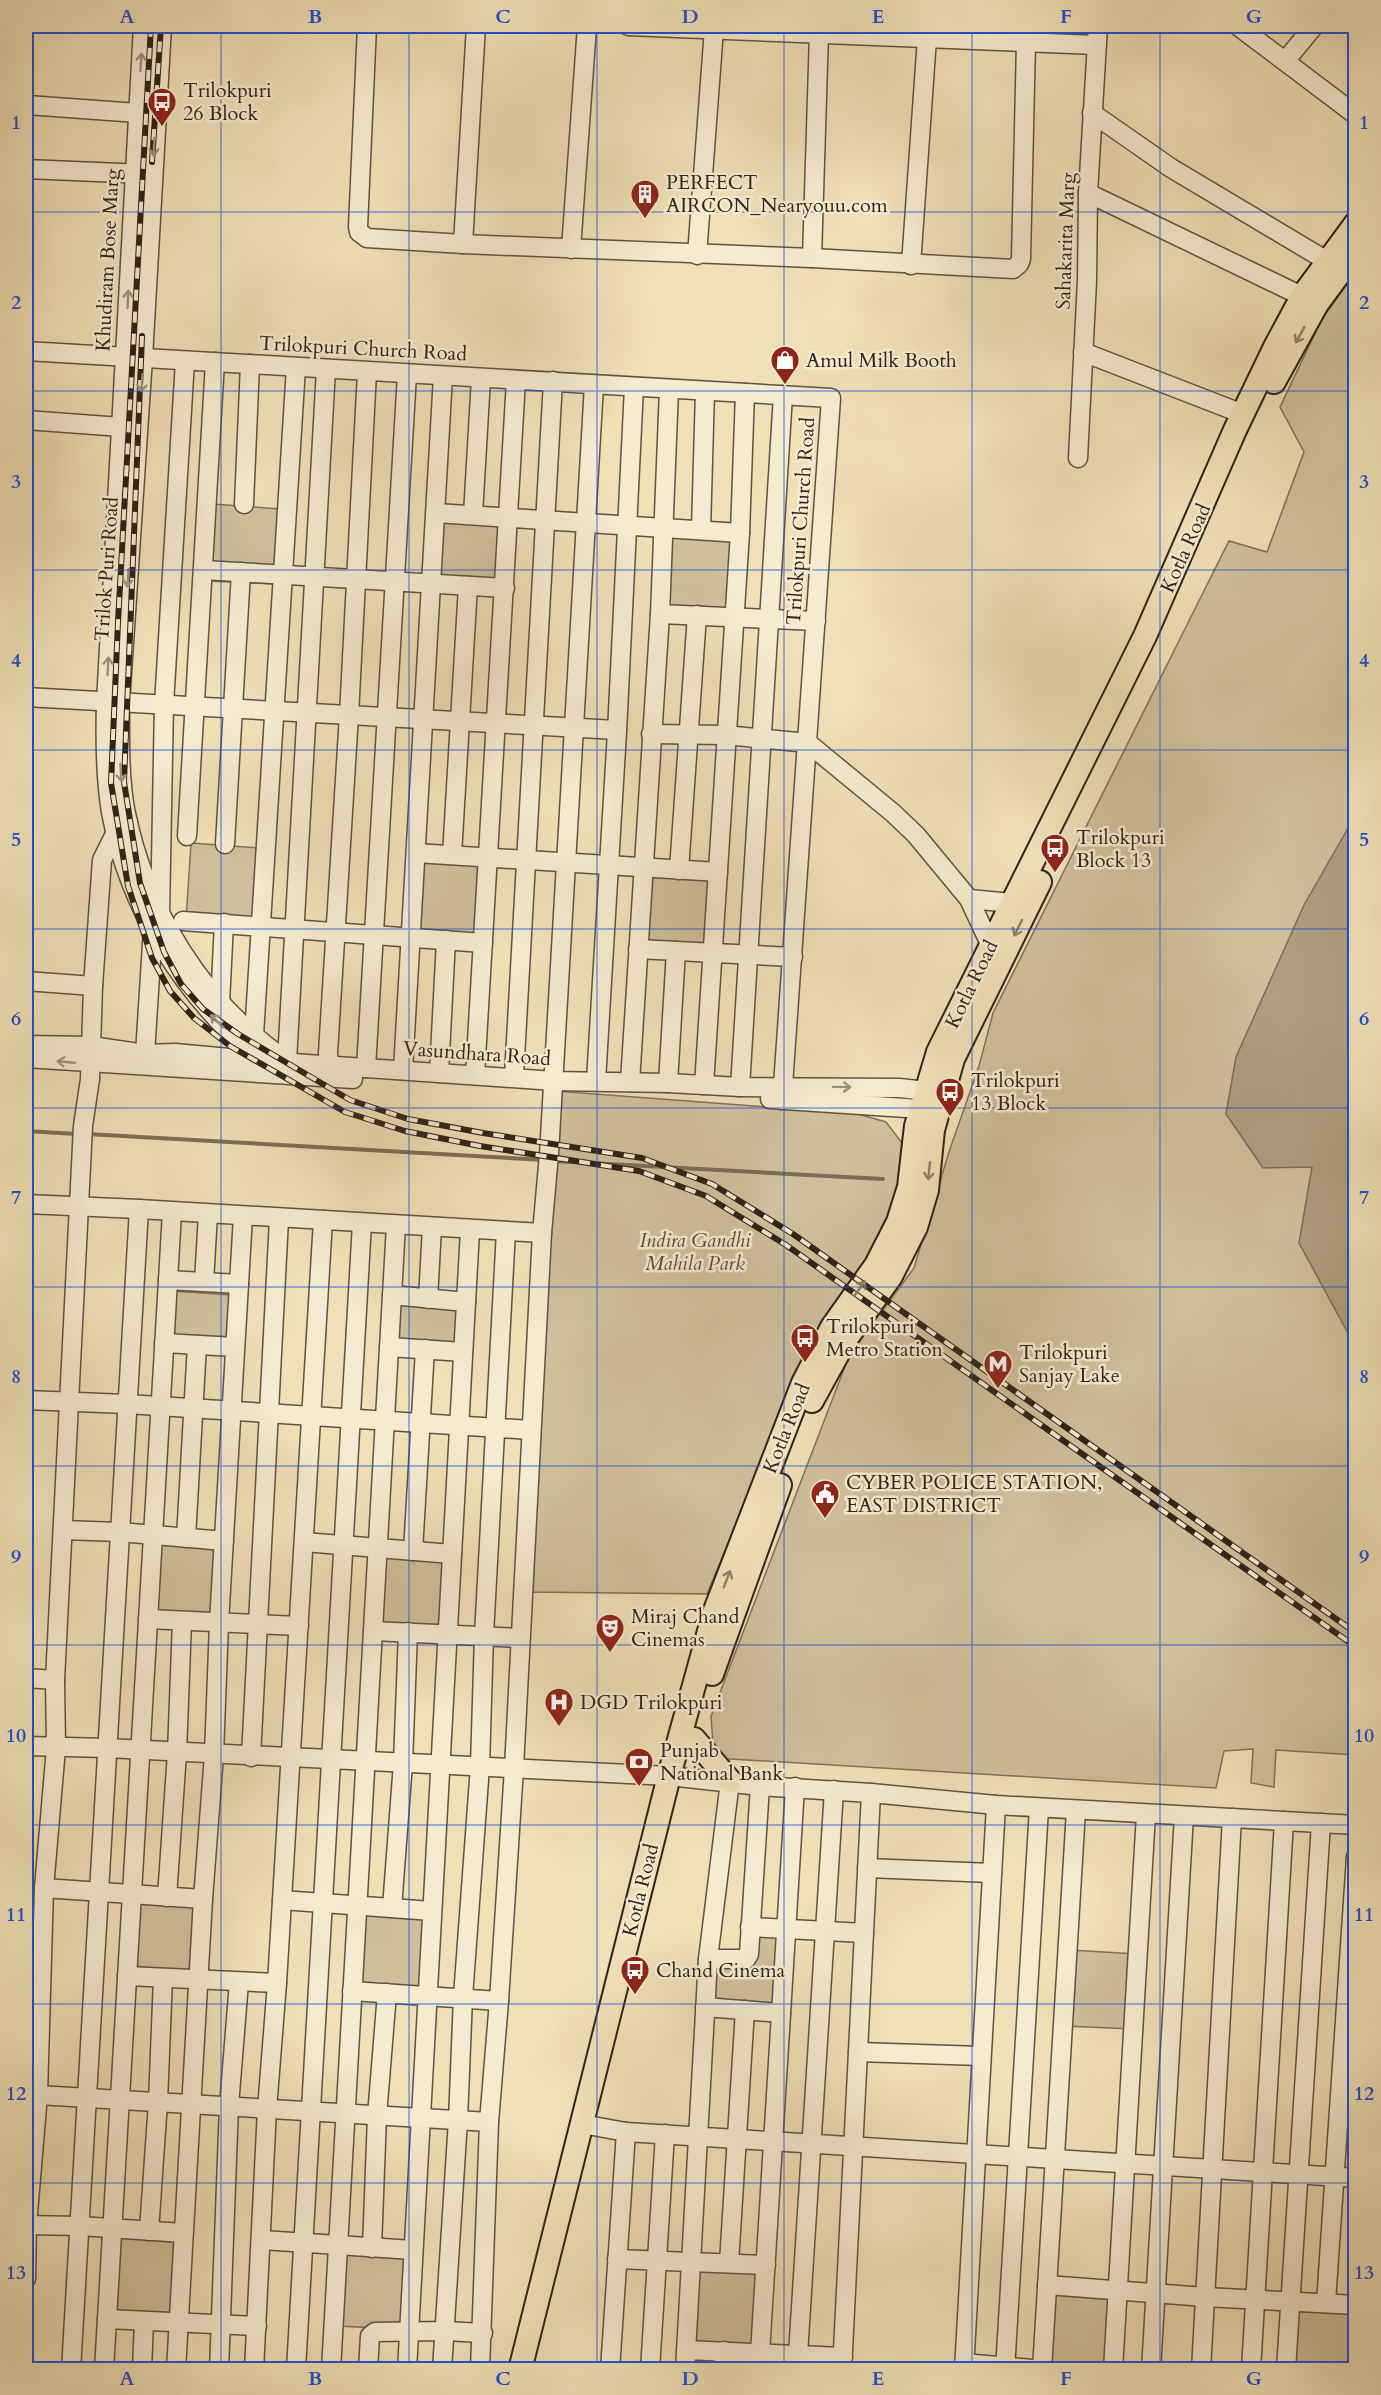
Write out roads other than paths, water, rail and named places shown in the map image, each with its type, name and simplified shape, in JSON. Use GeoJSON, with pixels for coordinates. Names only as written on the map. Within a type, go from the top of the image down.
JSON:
{"type":"FeatureCollection","features":[{"type":"Feature","properties":{"kind":"main road","name":"Kotla Road"},"geometry":{"type":"LineString","coordinates":[[520,2370],[589,2125],[714,1613],[803,1383],[831,1327],[876,1265],[898,1222],[909,1187],[916,1126],[953,1059],[1159,644],[1248,436],[1327,261],[1356,223]]}},
{"type":"Feature","properties":{"kind":"main road","name":"Kotla Road"},"geometry":{"type":"LineString","coordinates":[[676,1776],[694,1739],[723,1640],[819,1384],[846,1339],[891,1276],[916,1227],[927,1190],[933,1131],[930,1101],[938,1052],[1146,636],[1243,414],[1275,347],[1310,300],[1356,251]]}},
{"type":"Feature","properties":{"kind":"main road"},"geometry":{"type":"LineString","coordinates":[[694,1739],[730,1781]]}},
{"type":"Feature","properties":{"kind":"main road","name":"Kotla Road"},"geometry":{"type":"LineString","coordinates":[[537,2370],[589,2125]]}},
{"type":"Feature","properties":{"kind":"street","name":"Khudiram Bose Marg"},"geometry":{"type":"LineString","coordinates":[[117,497],[143,26]]}},
{"type":"Feature","properties":{"kind":"street","name":"Trilok Puri Road"},"geometry":{"type":"LineString","coordinates":[[113,703],[143,358],[162,26]]}},
{"type":"Feature","properties":{"kind":"street"},"geometry":{"type":"LineString","coordinates":[[366,26],[359,232],[367,238],[1013,269],[1021,259],[1026,42]]}},
{"type":"Feature","properties":{"kind":"street"},"geometry":{"type":"LineString","coordinates":[[463,244],[476,26]]}},
{"type":"Feature","properties":{"kind":"street"},"geometry":{"type":"LineString","coordinates":[[571,249],[587,26]]}},
{"type":"Feature","properties":{"kind":"street"},"geometry":{"type":"LineString","coordinates":[[628,26],[819,33],[874,31],[927,38],[1096,45]]}},
{"type":"Feature","properties":{"kind":"street","name":"Sahakarita Marg"},"geometry":{"type":"LineString","coordinates":[[1078,458],[1088,193],[1098,26]]}},
{"type":"Feature","properties":{"kind":"street"},"geometry":{"type":"LineString","coordinates":[[1238,26],[1356,114]]}},
{"type":"Feature","properties":{"kind":"street"},"geometry":{"type":"LineString","coordinates":[[1286,60],[1314,26]]}},
{"type":"Feature","properties":{"kind":"street"},"geometry":{"type":"LineString","coordinates":[[697,255],[714,29]]}},
{"type":"Feature","properties":{"kind":"street"},"geometry":{"type":"LineString","coordinates":[[812,258],[819,33]]}},
{"type":"Feature","properties":{"kind":"street"},"geometry":{"type":"LineString","coordinates":[[911,265],[927,38]]}},
{"type":"Feature","properties":{"kind":"street"},"geometry":{"type":"LineString","coordinates":[[27,105],[138,113]]}},
{"type":"Feature","properties":{"kind":"street"},"geometry":{"type":"LineString","coordinates":[[1092,113],[1171,168],[1327,261]]}},
{"type":"Feature","properties":{"kind":"street"},"geometry":{"type":"LineString","coordinates":[[26,169],[153,175]]}},
{"type":"Feature","properties":{"kind":"street"},"geometry":{"type":"LineString","coordinates":[[1088,193],[1310,300]]}},
{"type":"Feature","properties":{"kind":"street","name":"Trilokpuri Church Road"},"geometry":{"type":"LineString","coordinates":[[26,351],[831,398],[782,1093]]}},
{"type":"Feature","properties":{"kind":"street"},"geometry":{"type":"LineString","coordinates":[[1083,352],[1243,414]]}},
{"type":"Feature","properties":{"kind":"street"},"geometry":{"type":"LineString","coordinates":[[156,921],[164,704],[185,361]]}},
{"type":"Feature","properties":{"kind":"street"},"geometry":{"type":"LineString","coordinates":[[187,836],[204,570],[214,362]]}},
{"type":"Feature","properties":{"kind":"street"},"geometry":{"type":"LineString","coordinates":[[244,504],[250,364]]}},
{"type":"Feature","properties":{"kind":"street"},"geometry":{"type":"LineString","coordinates":[[258,1053],[261,927],[296,367]]}},
{"type":"Feature","properties":{"kind":"street"},"geometry":{"type":"LineString","coordinates":[[287,1061],[326,369]]}},
{"type":"Feature","properties":{"kind":"street"},"geometry":{"type":"LineString","coordinates":[[329,1065],[334,932],[349,715],[367,372]]}},
{"type":"Feature","properties":{"kind":"street"},"geometry":{"type":"LineString","coordinates":[[366,1068],[407,374]]}},
{"type":"Feature","properties":{"kind":"street"},"geometry":{"type":"LineString","coordinates":[[403,1070],[443,376]]}},
{"type":"Feature","properties":{"kind":"street"},"geometry":{"type":"LineString","coordinates":[[473,515],[481,378]]}},
{"type":"Feature","properties":{"kind":"street"},"geometry":{"type":"LineString","coordinates":[[476,1075],[516,380]]}},
{"type":"Feature","properties":{"kind":"street"},"geometry":{"type":"LineString","coordinates":[[514,1077],[553,381]]}},
{"type":"Feature","properties":{"kind":"street"},"geometry":{"type":"LineString","coordinates":[[480,2370],[489,2122],[514,1768],[519,1638],[542,1233],[549,1154],[594,385]]}},
{"type":"Feature","properties":{"kind":"street"},"geometry":{"type":"LineString","coordinates":[[596,1081],[610,866],[634,387]]}},
{"type":"Feature","properties":{"kind":"street"},"geometry":{"type":"LineString","coordinates":[[630,1082],[660,614],[669,390]]}},
{"type":"Feature","properties":{"kind":"street"},"geometry":{"type":"LineString","coordinates":[[701,530],[705,391]]}},
{"type":"Feature","properties":{"kind":"street"},"geometry":{"type":"LineString","coordinates":[[704,1085],[725,735],[740,533],[745,393]]}},
{"type":"Feature","properties":{"kind":"street"},"geometry":{"type":"LineString","coordinates":[[740,1087],[783,395]]}},
{"type":"Feature","properties":{"kind":"street"},"geometry":{"type":"LineString","coordinates":[[26,420],[121,427]]}},
{"type":"Feature","properties":{"kind":"street","name":"Trilok Puri Road"},"geometry":{"type":"LineString","coordinates":[[117,497],[113,703],[121,775],[122,827],[136,852],[156,921],[192,992],[214,1018],[258,1053]]}},
{"type":"Feature","properties":{"kind":"street"},"geometry":{"type":"LineString","coordinates":[[436,513],[740,533]]}},
{"type":"Feature","properties":{"kind":"street"},"geometry":{"type":"LineString","coordinates":[[204,570],[505,588]]}},
{"type":"Feature","properties":{"kind":"street"},"geometry":{"type":"LineString","coordinates":[[225,844],[241,572]]}},
{"type":"Feature","properties":{"kind":"street"},"geometry":{"type":"LineString","coordinates":[[452,855],[468,586]]}},
{"type":"Feature","properties":{"kind":"street"},"geometry":{"type":"LineString","coordinates":[[660,614],[816,621]]}},
{"type":"Feature","properties":{"kind":"street"},"geometry":{"type":"LineString","coordinates":[[679,870],[697,615]]}},
{"type":"Feature","properties":{"kind":"street"},"geometry":{"type":"LineString","coordinates":[[26,697],[386,719],[617,730]]}},
{"type":"Feature","properties":{"kind":"street"},"geometry":{"type":"LineString","coordinates":[[651,734],[725,735],[808,743],[893,813],[916,835],[969,898],[990,944]]}},
{"type":"Feature","properties":{"kind":"street"},"geometry":{"type":"LineString","coordinates":[[26,2279],[26,2225],[38,2095],[44,1888],[56,1748],[55,1680],[83,1135],[91,1055],[93,986],[102,860],[122,827]]}},
{"type":"Feature","properties":{"kind":"street"},"geometry":{"type":"LineString","coordinates":[[416,853],[718,872]]}},
{"type":"Feature","properties":{"kind":"street"},"geometry":{"type":"LineString","coordinates":[[969,898],[1012,903]]}},
{"type":"Feature","properties":{"kind":"street","name":"Trilok Puri Road"},"geometry":{"type":"LineString","coordinates":[[156,921],[258,1053]]}},
{"type":"Feature","properties":{"kind":"street","name":"Trilok Puri Road"},"geometry":{"type":"LineString","coordinates":[[145,1054],[156,921]]}},
{"type":"Feature","properties":{"kind":"street"},"geometry":{"type":"LineString","coordinates":[[183,921],[483,943]]}},
{"type":"Feature","properties":{"kind":"street"},"geometry":{"type":"LineString","coordinates":[[220,1003],[224,923]]}},
{"type":"Feature","properties":{"kind":"street"},"geometry":{"type":"LineString","coordinates":[[439,1073],[446,940]]}},
{"type":"Feature","properties":{"kind":"street"},"geometry":{"type":"LineString","coordinates":[[638,949],[793,957]]}},
{"type":"Feature","properties":{"kind":"street"},"geometry":{"type":"LineString","coordinates":[[668,1083],[676,951]]}},
{"type":"Feature","properties":{"kind":"street"},"geometry":{"type":"LineString","coordinates":[[26,981],[93,986]]}},
{"type":"Feature","properties":{"kind":"street","name":"Vasundhara Road"},"geometry":{"type":"LineString","coordinates":[[26,1045],[91,1055],[258,1053],[287,1061],[514,1077],[553,1086],[596,1081],[668,1083],[740,1087],[782,1093]]}},
{"type":"Feature","properties":{"kind":"street","name":"Vasundhara Road"},"geometry":{"type":"LineString","coordinates":[[26,1058],[258,1053],[553,1086],[685,1094],[782,1093],[930,1101]]}},
{"type":"Feature","properties":{"kind":"street"},"geometry":{"type":"LineString","coordinates":[[26,1204],[542,1233]]}},
{"type":"Feature","properties":{"kind":"street"},"geometry":{"type":"LineString","coordinates":[[71,2370],[139,1209]]}},
{"type":"Feature","properties":{"kind":"street"},"geometry":{"type":"LineString","coordinates":[[104,2370],[118,2100],[172,1212]]}},
{"type":"Feature","properties":{"kind":"street"},"geometry":{"type":"LineString","coordinates":[[204,1282],[208,1214]]}},
{"type":"Feature","properties":{"kind":"street"},"geometry":{"type":"LineString","coordinates":[[176,2370],[203,1899],[214,1755],[219,1623],[243,1216]]}},
{"type":"Feature","properties":{"kind":"street"},"geometry":{"type":"LineString","coordinates":[[251,1756],[279,1219]]}},
{"type":"Feature","properties":{"kind":"street"},"geometry":{"type":"LineString","coordinates":[[254,2370],[267,2109],[277,1983],[323,1220]]}},
{"type":"Feature","properties":{"kind":"street"},"geometry":{"type":"LineString","coordinates":[[296,2370],[309,2111],[362,1223]]}},
{"type":"Feature","properties":{"kind":"street"},"geometry":{"type":"LineString","coordinates":[[331,2370],[396,1225]]}},
{"type":"Feature","properties":{"kind":"street"},"geometry":{"type":"LineString","coordinates":[[428,1299],[432,1227]]}},
{"type":"Feature","properties":{"kind":"street"},"geometry":{"type":"LineString","coordinates":[[407,2370],[470,1230]]}},
{"type":"Feature","properties":{"kind":"street"},"geometry":{"type":"LineString","coordinates":[[442,2370],[458,2121],[463,1997],[480,1766],[484,1635],[506,1231]]}},
{"type":"Feature","properties":{"kind":"street"},"geometry":{"type":"LineString","coordinates":[[168,1280],[239,1284]]}},
{"type":"Feature","properties":{"kind":"street"},"geometry":{"type":"LineString","coordinates":[[392,1295],[466,1302]]}},
{"type":"Feature","properties":{"kind":"street"},"geometry":{"type":"LineString","coordinates":[[164,1343],[235,1347]]}},
{"type":"Feature","properties":{"kind":"street"},"geometry":{"type":"LineString","coordinates":[[186,1538],[197,1346]]}},
{"type":"Feature","properties":{"kind":"street"},"geometry":{"type":"LineString","coordinates":[[389,1347],[463,1352]]}},
{"type":"Feature","properties":{"kind":"street"},"geometry":{"type":"LineString","coordinates":[[413,1551],[425,1349]]}},
{"type":"Feature","properties":{"kind":"street"},"geometry":{"type":"LineString","coordinates":[[26,1400],[128,1404],[160,1408],[531,1430]]}},
{"type":"Feature","properties":{"kind":"street"},"geometry":{"type":"LineString","coordinates":[[63,1530],[120,1532],[224,1541]]}},
{"type":"Feature","properties":{"kind":"street"},"geometry":{"type":"LineString","coordinates":[[304,1542],[452,1554]]}},
{"type":"Feature","properties":{"kind":"street"},"geometry":{"type":"LineString","coordinates":[[148,1619],[299,1626]]}},
{"type":"Feature","properties":{"kind":"street"},"geometry":{"type":"LineString","coordinates":[[167,1897],[177,1753],[182,1621]]}},
{"type":"Feature","properties":{"kind":"street"},"geometry":{"type":"LineString","coordinates":[[373,1631],[519,1638]]}},
{"type":"Feature","properties":{"kind":"street"},"geometry":{"type":"LineString","coordinates":[[392,1908],[403,1763],[408,1632]]}},
{"type":"Feature","properties":{"kind":"street"},"geometry":{"type":"LineString","coordinates":[[26,1678],[55,1680]]}},
{"type":"Feature","properties":{"kind":"street"},"geometry":{"type":"LineString","coordinates":[[26,1746],[676,1776],[760,1786],[872,1793],[996,1805],[1356,1825]]}},
{"type":"Feature","properties":{"kind":"street"},"geometry":{"type":"LineString","coordinates":[[685,2370],[708,1959],[730,1781]]}},
{"type":"Feature","properties":{"kind":"street"},"geometry":{"type":"LineString","coordinates":[[708,1959],[746,1959],[749,1954],[760,1786]]}},
{"type":"Feature","properties":{"kind":"street"},"geometry":{"type":"LineString","coordinates":[[760,2361],[795,1787]]}},
{"type":"Feature","properties":{"kind":"street"},"geometry":{"type":"LineString","coordinates":[[797,2362],[834,1790]]}},
{"type":"Feature","properties":{"kind":"street"},"geometry":{"type":"LineString","coordinates":[[686,2350],[724,2351],[760,2361],[843,2363],[872,1793]]}},
{"type":"Feature","properties":{"kind":"street"},"geometry":{"type":"LineString","coordinates":[[996,1805],[964,2366],[1043,2370],[1077,1810]]}},
{"type":"Feature","properties":{"kind":"street"},"geometry":{"type":"LineString","coordinates":[[1006,2368],[1039,1808]]}},
{"type":"Feature","properties":{"kind":"street"},"geometry":{"type":"LineString","coordinates":[[1113,2370],[1146,1814]]}},
{"type":"Feature","properties":{"kind":"street"},"geometry":{"type":"LineString","coordinates":[[1151,2370],[1184,1816]]}},
{"type":"Feature","properties":{"kind":"street"},"geometry":{"type":"LineString","coordinates":[[1201,2370],[1232,1818]]}},
{"type":"Feature","properties":{"kind":"street"},"geometry":{"type":"LineString","coordinates":[[1251,2370],[1284,1821]]}},
{"type":"Feature","properties":{"kind":"street"},"geometry":{"type":"LineString","coordinates":[[1286,2370],[1321,1823]]}},
{"type":"Feature","properties":{"kind":"street"},"geometry":{"type":"LineString","coordinates":[[1326,2303],[1356,1857]]}},
{"type":"Feature","properties":{"kind":"street"},"geometry":{"type":"LineString","coordinates":[[867,1868],[992,1873]]}},
{"type":"Feature","properties":{"kind":"street"},"geometry":{"type":"LineString","coordinates":[[44,1888],[203,1899]]}},
{"type":"Feature","properties":{"kind":"street"},"geometry":{"type":"LineString","coordinates":[[282,1900],[432,1911]]}},
{"type":"Feature","properties":{"kind":"street"},"geometry":{"type":"LineString","coordinates":[[750,1927],[864,1933]]}},
{"type":"Feature","properties":{"kind":"street"},"geometry":{"type":"LineString","coordinates":[[127,1976],[277,1983]]}},
{"type":"Feature","properties":{"kind":"street"},"geometry":{"type":"LineString","coordinates":[[149,2231],[158,2102],[163,1978]]}},
{"type":"Feature","properties":{"kind":"street"},"geometry":{"type":"LineString","coordinates":[[219,2370],[229,2106],[239,1982]]}},
{"type":"Feature","properties":{"kind":"street"},"geometry":{"type":"LineString","coordinates":[[352,1991],[499,2001]]}},
{"type":"Feature","properties":{"kind":"street"},"geometry":{"type":"LineString","coordinates":[[372,2248],[387,1993]]}},
{"type":"Feature","properties":{"kind":"street"},"geometry":{"type":"LineString","coordinates":[[705,2007],[781,2013]]}},
{"type":"Feature","properties":{"kind":"street"},"geometry":{"type":"LineString","coordinates":[[729,2263],[745,2010]]}},
{"type":"Feature","properties":{"kind":"street"},"geometry":{"type":"LineString","coordinates":[[858,2052],[981,2056]]}},
{"type":"Feature","properties":{"kind":"street"},"geometry":{"type":"LineString","coordinates":[[38,2095],[87,2096],[118,2100],[489,2122]]}},
{"type":"Feature","properties":{"kind":"street"},"geometry":{"type":"LineString","coordinates":[[589,2125],[626,2132],[1356,2178]]}},
{"type":"Feature","properties":{"kind":"street"},"geometry":{"type":"LineString","coordinates":[[610,2370],[626,2132]]}},
{"type":"Feature","properties":{"kind":"street"},"geometry":{"type":"LineString","coordinates":[[650,2370],[664,2134]]}},
{"type":"Feature","properties":{"kind":"street"},"geometry":{"type":"LineString","coordinates":[[26,2225],[183,2233]]}},
{"type":"Feature","properties":{"kind":"street"},"geometry":{"type":"LineString","coordinates":[[262,2240],[413,2250]]}},
{"type":"Feature","properties":{"kind":"street"},"geometry":{"type":"LineString","coordinates":[[617,2259],[766,2265]]}},
{"type":"Feature","properties":{"kind":"street"},"geometry":{"type":"LineString","coordinates":[[1047,2285],[1155,2294],[1356,2305]]}},
{"type":"Feature","properties":{"kind":"street"},"geometry":{"type":"LineString","coordinates":[[107,2319],[256,2326]]}},
{"type":"Feature","properties":{"kind":"street"},"geometry":{"type":"LineString","coordinates":[[142,2370],[144,2321]]}},
{"type":"Feature","properties":{"kind":"street"},"geometry":{"type":"LineString","coordinates":[[368,2370],[370,2336],[373,2333],[445,2331],[483,2333]]}},
{"type":"Feature","properties":{"kind":"street"},"geometry":{"type":"LineString","coordinates":[[723,2370],[724,2351]]}},
{"type":"Feature","properties":{"kind":"waterway"},"geometry":{"type":"LineString","coordinates":[[26,1131],[77,1134]]}},
{"type":"Feature","properties":{"kind":"waterway"},"geometry":{"type":"LineString","coordinates":[[87,1134],[544,1160]]}},
{"type":"Feature","properties":{"kind":"waterway"},"geometry":{"type":"LineString","coordinates":[[554,1161],[883,1179]]}},
{"type":"Feature","properties":{"kind":"railway"},"geometry":{"type":"LineString","coordinates":[[151,26],[111,783],[128,886],[152,958],[170,991],[194,1018],[230,1046],[345,1112],[405,1131],[480,1146],[639,1171],[706,1196],[786,1245],[1356,1647]]}},
{"type":"Feature","properties":{"kind":"railway"},"geometry":{"type":"LineString","coordinates":[[152,162],[161,26]]}},
{"type":"Feature","properties":{"kind":"railway"},"geometry":{"type":"LineString","coordinates":[[142,336],[124,782],[140,883],[164,952],[181,984],[203,1009],[238,1034],[350,1100],[408,1119],[642,1158],[712,1184],[793,1234],[1356,1633]]}},
{"type":"Feature","properties":{"kind":"place","name":"Trilokpuri 26 Block"},"geometry":{"type":"Point","coordinates":[162,128]}},
{"type":"Feature","properties":{"kind":"place","name":"PERFECT AIRCON_Nearyouu.com"},"geometry":{"type":"Point","coordinates":[645,220]}},
{"type":"Feature","properties":{"kind":"place","name":"Amul Milk Booth"},"geometry":{"type":"Point","coordinates":[785,386]}},
{"type":"Feature","properties":{"kind":"place","name":"Trilokpuri Block 13"},"geometry":{"type":"Point","coordinates":[1055,874]}},
{"type":"Feature","properties":{"kind":"place","name":"Trilokpuri 13 Block"},"geometry":{"type":"Point","coordinates":[950,1118]}},
{"type":"Feature","properties":{"kind":"place","name":"Trilokpuri Metro Station"},"geometry":{"type":"Point","coordinates":[805,1364]}},
{"type":"Feature","properties":{"kind":"place","name":"Trilokpuri Sanjay Lake"},"geometry":{"type":"Point","coordinates":[998,1390]}},
{"type":"Feature","properties":{"kind":"place","name":"CYBER POLICE STATION, EAST DISTRICT"},"geometry":{"type":"Point","coordinates":[825,1520]}},
{"type":"Feature","properties":{"kind":"place","name":"Miraj Chand Cinemas"},"geometry":{"type":"Point","coordinates":[610,1654]}},
{"type":"Feature","properties":{"kind":"place","name":"DGD Trilokpuri"},"geometry":{"type":"Point","coordinates":[559,1728]}},
{"type":"Feature","properties":{"kind":"place","name":"Punjab National Bank"},"geometry":{"type":"Point","coordinates":[639,1788]}},
{"type":"Feature","properties":{"kind":"place","name":"Chand Cinema"},"geometry":{"type":"Point","coordinates":[635,1996]}},
{"type":"Feature","properties":{"kind":"park label","name":"Indira Gandhi Mahila Park"},"geometry":{"type":"Point","coordinates":[695,1252]}}]}
